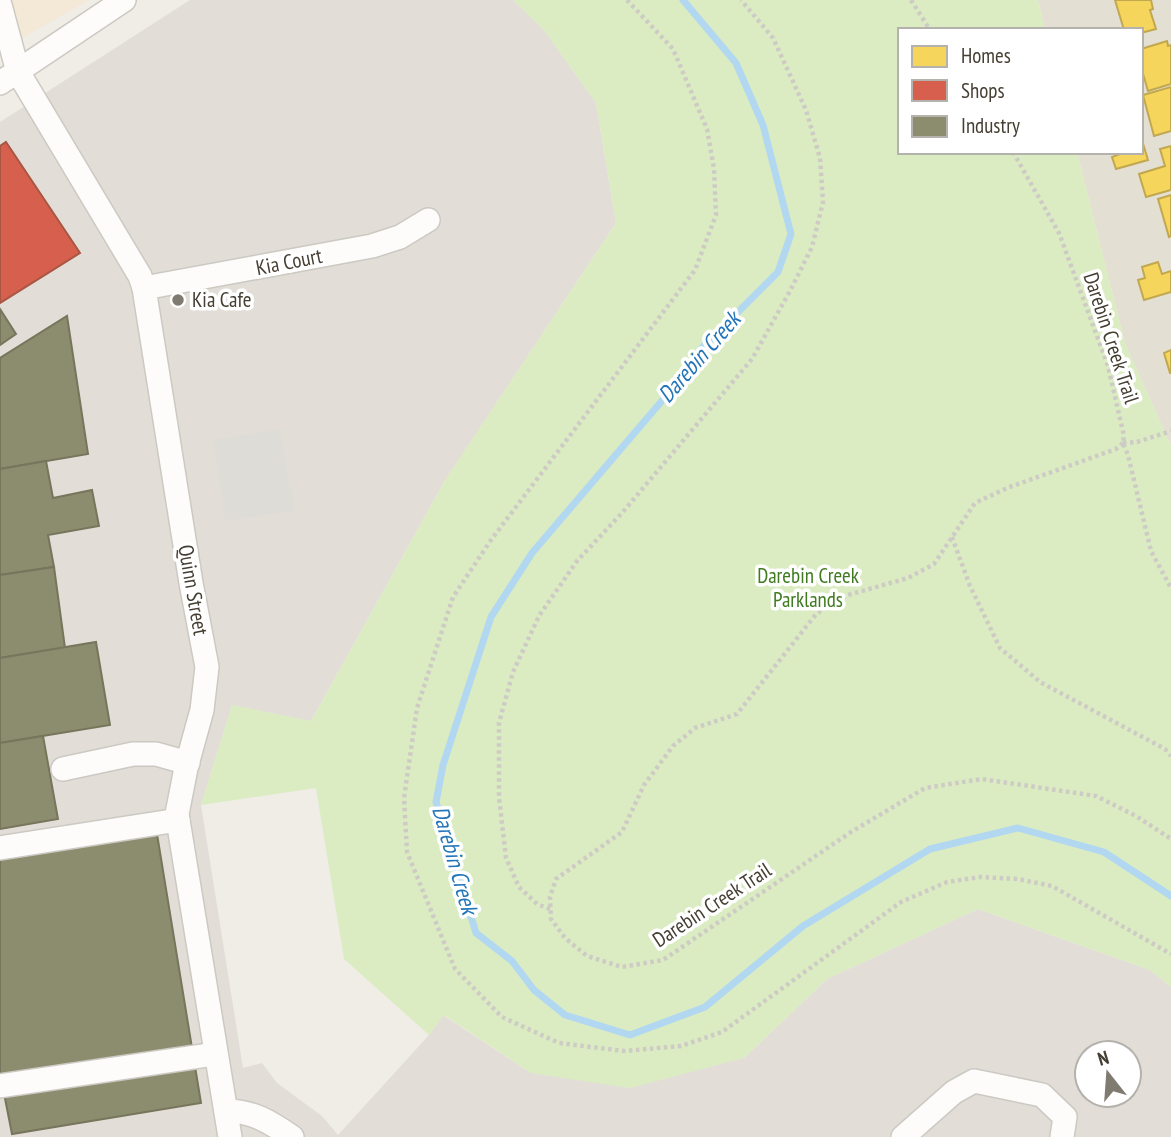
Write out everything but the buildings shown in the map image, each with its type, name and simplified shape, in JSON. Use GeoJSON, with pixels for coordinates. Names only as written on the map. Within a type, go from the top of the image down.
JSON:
{"type":"FeatureCollection","features":[{"type":"Feature","properties":{"kind":"street"},"geometry":{"type":"LineString","coordinates":[[9,78],[124,0]]}},
{"type":"Feature","properties":{"kind":"street","name":"Quinn Street"},"geometry":{"type":"LineString","coordinates":[[0,5],[9,78],[140,276],[144,288],[207,667],[202,710],[177,814],[230,1137]]}},
{"type":"Feature","properties":{"kind":"street","name":"Kia Court"},"geometry":{"type":"LineString","coordinates":[[144,288],[372,246],[400,237],[428,220]]}},
{"type":"Feature","properties":{"kind":"street"},"geometry":{"type":"LineString","coordinates":[[63,769],[133,754],[156,754],[188,763]]}},
{"type":"Feature","properties":{"kind":"street"},"geometry":{"type":"LineString","coordinates":[[0,848],[178,820]]}},
{"type":"Feature","properties":{"kind":"street"},"geometry":{"type":"LineString","coordinates":[[0,1086],[215,1054]]}},
{"type":"Feature","properties":{"kind":"street"},"geometry":{"type":"LineString","coordinates":[[903,1137],[954,1092],[974,1081],[1042,1095],[1065,1117],[1062,1137]]}},
{"type":"Feature","properties":{"kind":"street"},"geometry":{"type":"LineString","coordinates":[[226,1111],[242,1111],[261,1117],[292,1137]]}},
{"type":"Feature","properties":{"kind":"path"},"geometry":{"type":"LineString","coordinates":[[627,0],[673,49],[707,129],[714,169],[716,215],[695,270],[491,540],[453,597],[416,708],[404,798],[407,852],[455,969],[502,1017],[559,1043],[624,1051],[681,1046],[722,1032],[901,902],[947,882],[980,877],[1018,879],[1052,886],[1171,954]]}},
{"type":"Feature","properties":{"kind":"path"},"geometry":{"type":"LineString","coordinates":[[741,0],[774,38],[806,110],[820,158],[823,202],[812,247],[752,359],[622,513],[577,561],[539,616],[513,672],[499,723],[499,797],[506,858],[519,887],[537,904],[551,909],[550,897],[556,879],[622,832],[644,785],[673,746],[695,728],[737,714],[817,613],[848,595],[908,578],[934,564],[975,503],[1007,488],[1116,449],[1123,443],[1137,442],[1171,431]]}},
{"type":"Feature","properties":{"kind":"path"},"geometry":{"type":"LineString","coordinates":[[911,0],[929,28]]}},
{"type":"Feature","properties":{"kind":"path","name":"Darebin Creek Trail"},"geometry":{"type":"LineString","coordinates":[[1014,154],[1059,233],[1108,366],[1124,436],[1123,443],[1151,551],[1171,588]]}},
{"type":"Feature","properties":{"kind":"path"},"geometry":{"type":"LineString","coordinates":[[952,537],[970,586],[1000,648],[1040,682],[1165,749],[1171,756]]}},
{"type":"Feature","properties":{"kind":"path","name":"Darebin Creek Trail"},"geometry":{"type":"LineString","coordinates":[[551,909],[551,919],[565,938],[587,956],[622,967],[663,960],[851,832],[925,788],[982,779],[1096,796],[1136,816],[1171,839]]}},
{"type":"Feature","properties":{"kind":"shaded area"},"geometry":{"type":"Polygon","coordinates":[[[0,0],[89,0],[0,51],[0,0]]]}},
{"type":"Feature","properties":{"kind":"shaded area"},"geometry":{"type":"Polygon","coordinates":[[[190,0],[513,0],[544,30],[596,103],[616,223],[444,482],[311,721],[232,706],[201,805],[243,1068],[262,1063],[277,1083],[322,1116],[338,1135],[429,1035],[443,1015],[531,1073],[744,1058],[827,979],[978,909],[1150,970],[1171,987],[1171,1137],[0,1137],[0,122],[190,0]]]}},
{"type":"Feature","properties":{"kind":"shaded area"},"geometry":{"type":"Polygon","coordinates":[[[1038,0],[1171,0],[1171,446],[1125,343],[1078,154],[1143,154],[1143,28],[1045,28],[1038,0]]]}},
{"type":"Feature","properties":{"kind":"shaded area"},"geometry":{"type":"Polygon","coordinates":[[[280,429],[295,511],[225,521],[213,440],[280,429]]]}},
{"type":"Feature","properties":{"kind":"green space","name":"Darebin Creek Parklands"},"geometry":{"type":"Polygon","coordinates":[[[513,0],[1038,0],[1045,28],[898,28],[898,154],[1078,154],[1125,343],[1171,446],[1171,987],[1150,970],[978,909],[827,979],[744,1058],[630,1088],[531,1073],[444,1015],[429,1035],[344,959],[316,788],[201,805],[232,705],[311,721],[444,482],[616,223],[596,103],[544,30],[513,0]]]}},
{"type":"Feature","properties":{"kind":"waterway","name":"Darebin Creek"},"geometry":{"type":"LineString","coordinates":[[683,0],[736,63],[763,125],[791,234],[778,272],[699,351],[672,389],[532,553],[491,617],[443,765],[436,802],[476,933],[512,961],[534,990],[565,1015],[630,1035],[705,1007],[803,926],[930,849],[1018,828],[1104,852],[1171,896]]}},
{"type":"Feature","properties":{"kind":"place","name":"Kia Cafe"},"geometry":{"type":"Point","coordinates":[178,300]}}]}
